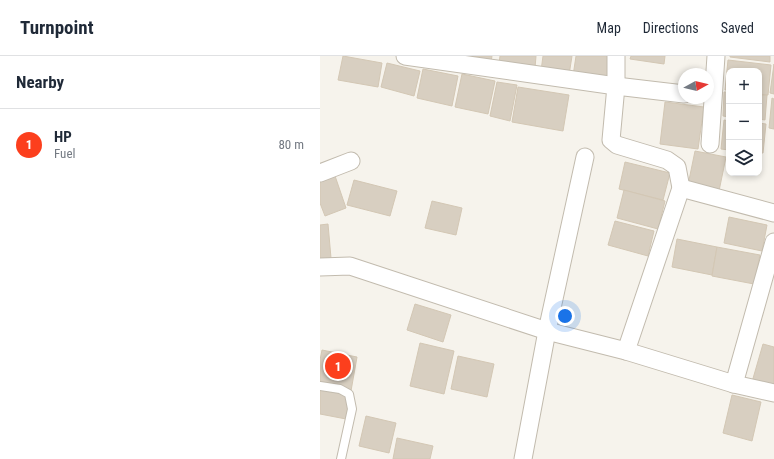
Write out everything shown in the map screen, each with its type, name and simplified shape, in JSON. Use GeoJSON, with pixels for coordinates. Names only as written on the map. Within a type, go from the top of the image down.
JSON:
{"type":"FeatureCollection","features":[{"type":"Feature","properties":{"kind":"street"},"geometry":{"type":"LineString","coordinates":[[404,56],[678,93]]}},
{"type":"Feature","properties":{"kind":"street"},"geometry":{"type":"LineString","coordinates":[[616,56],[616,86],[612,140],[618,145],[667,160],[677,167],[681,188],[626,351]]}},
{"type":"Feature","properties":{"kind":"street"},"geometry":{"type":"LineString","coordinates":[[714,70],[716,56]]}},
{"type":"Feature","properties":{"kind":"street"},"geometry":{"type":"LineString","coordinates":[[710,104],[710,144]]}},
{"type":"Feature","properties":{"kind":"street"},"geometry":{"type":"LineString","coordinates":[[523,459],[547,331],[585,157]]}},
{"type":"Feature","properties":{"kind":"street"},"geometry":{"type":"LineString","coordinates":[[320,173],[352,161]]}},
{"type":"Feature","properties":{"kind":"street"},"geometry":{"type":"LineString","coordinates":[[681,188],[774,213]]}},
{"type":"Feature","properties":{"kind":"street"},"geometry":{"type":"LineString","coordinates":[[734,384],[774,242]]}},
{"type":"Feature","properties":{"kind":"street"},"geometry":{"type":"LineString","coordinates":[[320,267],[350,266],[547,331],[626,351],[734,384],[774,393]]}},
{"type":"Feature","properties":{"kind":"lane"},"geometry":{"type":"LineString","coordinates":[[320,386],[340,389],[348,394],[352,409],[341,459]]}},
{"type":"Feature","properties":{"kind":"building"},"geometry":{"type":"Polygon","coordinates":[[[343,56],[382,63],[378,87],[338,80],[343,56]]]}},
{"type":"Feature","properties":{"kind":"building"},"geometry":{"type":"Polygon","coordinates":[[[457,56],[492,56],[491,62],[457,56]]]}},
{"type":"Feature","properties":{"kind":"building"},"geometry":{"type":"Polygon","coordinates":[[[500,56],[536,56],[535,68],[499,64],[500,56]]]}},
{"type":"Feature","properties":{"kind":"building"},"geometry":{"type":"Polygon","coordinates":[[[543,56],[572,56],[569,75],[541,71],[543,56]]]}},
{"type":"Feature","properties":{"kind":"building"},"geometry":{"type":"Polygon","coordinates":[[[576,56],[613,56],[609,81],[573,76],[576,56]]]}},
{"type":"Feature","properties":{"kind":"building"},"geometry":{"type":"Polygon","coordinates":[[[631,56],[665,56],[664,64],[630,59],[631,56]]]}},
{"type":"Feature","properties":{"kind":"building"},"geometry":{"type":"Polygon","coordinates":[[[770,56],[770,62],[730,57],[770,56]]]}},
{"type":"Feature","properties":{"kind":"building"},"geometry":{"type":"Polygon","coordinates":[[[728,60],[771,65],[768,95],[762,94],[762,68],[727,68],[728,60]]]}},
{"type":"Feature","properties":{"kind":"building"},"geometry":{"type":"Polygon","coordinates":[[[387,63],[420,71],[414,96],[381,87],[387,63]]]}},
{"type":"Feature","properties":{"kind":"building"},"geometry":{"type":"Polygon","coordinates":[[[774,64],[774,94],[770,93],[774,64]]]}},
{"type":"Feature","properties":{"kind":"building"},"geometry":{"type":"Polygon","coordinates":[[[423,69],[458,76],[452,106],[417,98],[423,69]]]}},
{"type":"Feature","properties":{"kind":"building"},"geometry":{"type":"Polygon","coordinates":[[[462,74],[495,81],[488,114],[455,107],[462,74]]]}},
{"type":"Feature","properties":{"kind":"building"},"geometry":{"type":"Polygon","coordinates":[[[497,82],[517,85],[510,121],[490,116],[497,82]]]}},
{"type":"Feature","properties":{"kind":"building"},"geometry":{"type":"Polygon","coordinates":[[[518,87],[569,95],[563,131],[512,122],[518,87]]]}},
{"type":"Feature","properties":{"kind":"building"},"geometry":{"type":"Polygon","coordinates":[[[724,92],[726,92],[726,116],[723,116],[724,92]]]}},
{"type":"Feature","properties":{"kind":"building"},"geometry":{"type":"Polygon","coordinates":[[[762,95],[767,95],[765,120],[762,120],[762,95]]]}},
{"type":"Feature","properties":{"kind":"building"},"geometry":{"type":"Polygon","coordinates":[[[772,98],[774,99],[774,129],[769,128],[772,98]]]}},
{"type":"Feature","properties":{"kind":"building"},"geometry":{"type":"Polygon","coordinates":[[[665,102],[704,107],[698,149],[660,144],[665,102]]]}},
{"type":"Feature","properties":{"kind":"building"},"geometry":{"type":"Polygon","coordinates":[[[724,120],[726,120],[726,150],[721,149],[724,120]]]}},
{"type":"Feature","properties":{"kind":"building"},"geometry":{"type":"Polygon","coordinates":[[[762,123],[766,124],[762,153],[762,123]]]}},
{"type":"Feature","properties":{"kind":"building"},"geometry":{"type":"Polygon","coordinates":[[[695,151],[726,157],[719,191],[688,185],[695,151]]]}},
{"type":"Feature","properties":{"kind":"building"},"geometry":{"type":"Polygon","coordinates":[[[625,162],[670,173],[663,200],[619,189],[625,162]]]}},
{"type":"Feature","properties":{"kind":"building"},"geometry":{"type":"Polygon","coordinates":[[[333,170],[346,208],[325,216],[320,203],[320,174],[333,170]]]}},
{"type":"Feature","properties":{"kind":"building"},"geometry":{"type":"Polygon","coordinates":[[[354,180],[397,191],[390,216],[347,205],[354,180]]]}},
{"type":"Feature","properties":{"kind":"building"},"geometry":{"type":"Polygon","coordinates":[[[624,190],[665,201],[658,229],[617,218],[624,190]]]}},
{"type":"Feature","properties":{"kind":"building"},"geometry":{"type":"Polygon","coordinates":[[[432,201],[462,208],[456,235],[425,228],[432,201]]]}},
{"type":"Feature","properties":{"kind":"building"},"geometry":{"type":"Polygon","coordinates":[[[729,217],[767,225],[762,251],[724,243],[729,217]]]}},
{"type":"Feature","properties":{"kind":"building"},"geometry":{"type":"Polygon","coordinates":[[[615,221],[654,231],[648,256],[608,245],[615,221]]]}},
{"type":"Feature","properties":{"kind":"building"},"geometry":{"type":"Polygon","coordinates":[[[328,224],[331,258],[320,259],[320,225],[328,224]]]}},
{"type":"Feature","properties":{"kind":"building"},"geometry":{"type":"Polygon","coordinates":[[[677,239],[717,247],[712,275],[672,267],[677,239]]]}},
{"type":"Feature","properties":{"kind":"building"},"geometry":{"type":"Polygon","coordinates":[[[717,247],[760,255],[754,284],[712,276],[717,247]]]}},
{"type":"Feature","properties":{"kind":"building"},"geometry":{"type":"Polygon","coordinates":[[[415,304],[451,315],[443,342],[407,330],[415,304]]]}},
{"type":"Feature","properties":{"kind":"building"},"geometry":{"type":"Polygon","coordinates":[[[420,343],[454,351],[444,394],[410,386],[420,343]]]}},
{"type":"Feature","properties":{"kind":"building"},"geometry":{"type":"Polygon","coordinates":[[[763,344],[774,347],[774,388],[752,382],[763,344]]]}},
{"type":"Feature","properties":{"kind":"building"},"geometry":{"type":"Polygon","coordinates":[[[322,350],[357,357],[346,419],[320,414],[320,360],[322,350]]]}},
{"type":"Feature","properties":{"kind":"building"},"geometry":{"type":"Polygon","coordinates":[[[458,356],[494,364],[487,397],[451,389],[458,356]]]}},
{"type":"Feature","properties":{"kind":"building"},"geometry":{"type":"Polygon","coordinates":[[[732,395],[761,402],[752,441],[723,433],[732,395]]]}},
{"type":"Feature","properties":{"kind":"building"},"geometry":{"type":"Polygon","coordinates":[[[366,416],[396,423],[389,453],[359,446],[366,416]]]}},
{"type":"Feature","properties":{"kind":"building"},"geometry":{"type":"Polygon","coordinates":[[[397,438],[433,446],[430,459],[393,459],[397,438]]]}},
{"type":"Feature","properties":{"kind":"place","name":"HP"},"geometry":{"type":"Point","coordinates":[338,366]}}]}
